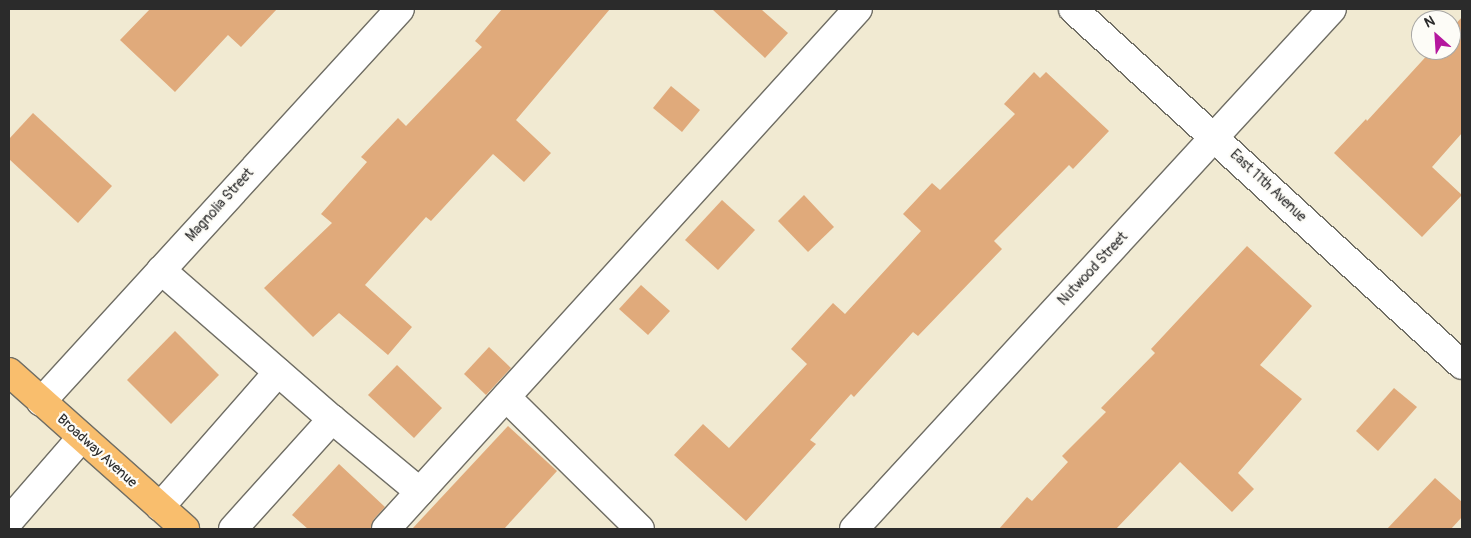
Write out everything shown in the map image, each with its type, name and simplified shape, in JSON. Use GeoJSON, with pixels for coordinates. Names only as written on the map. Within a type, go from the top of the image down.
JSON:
{"type":"FeatureCollection","features":[{"type":"Feature","properties":{"kind":"main road","name":"Broadway Avenue"},"geometry":{"type":"LineString","coordinates":[[9,372],[185,529]]}},
{"type":"Feature","properties":{"kind":"street","name":"Magnolia Street"},"geometry":{"type":"LineString","coordinates":[[41,402],[400,9]]}},
{"type":"Feature","properties":{"kind":"street"},"geometry":{"type":"LineString","coordinates":[[386,529],[858,9]]}},
{"type":"Feature","properties":{"kind":"street","name":"East 11th Avenue"},"geometry":{"type":"LineString","coordinates":[[1073,9],[1461,362]]}},
{"type":"Feature","properties":{"kind":"street","name":"Nutwood Street"},"geometry":{"type":"LineString","coordinates":[[854,529],[1332,9]]}},
{"type":"Feature","properties":{"kind":"street"},"geometry":{"type":"LineString","coordinates":[[161,270],[332,419],[420,492]]}},
{"type":"Feature","properties":{"kind":"street"},"geometry":{"type":"LineString","coordinates":[[160,507],[278,372]]}},
{"type":"Feature","properties":{"kind":"street"},"geometry":{"type":"LineString","coordinates":[[506,397],[640,529]]}},
{"type":"Feature","properties":{"kind":"street"},"geometry":{"type":"LineString","coordinates":[[233,529],[332,419]]}},
{"type":"Feature","properties":{"kind":"street"},"geometry":{"type":"LineString","coordinates":[[9,521],[82,437]]}},
{"type":"Feature","properties":{"kind":"building"},"geometry":{"type":"Polygon","coordinates":[[[150,9],[277,9],[241,47],[228,35],[175,92],[120,40],[150,9]]]}},
{"type":"Feature","properties":{"kind":"building"},"geometry":{"type":"Polygon","coordinates":[[[502,9],[610,9],[516,120],[551,153],[524,182],[493,154],[431,221],[426,217],[365,285],[412,327],[388,355],[339,313],[313,337],[264,288],[332,223],[321,214],[367,162],[361,157],[398,118],[406,126],[482,47],[475,41],[502,9]]]}},
{"type":"Feature","properties":{"kind":"building"},"geometry":{"type":"Polygon","coordinates":[[[712,9],[761,9],[788,33],[765,58],[712,9]]]}},
{"type":"Feature","properties":{"kind":"building"},"geometry":{"type":"Polygon","coordinates":[[[1461,18],[1462,133],[1432,167],[1462,195],[1422,237],[1334,153],[1366,119],[1367,121],[1423,60],[1461,60],[1461,18]]]}},
{"type":"Feature","properties":{"kind":"building"},"geometry":{"type":"Polygon","coordinates":[[[1034,72],[1040,78],[1046,72],[1109,131],[1073,169],[1069,165],[994,241],[1002,249],[918,336],[913,332],[854,397],[851,394],[810,440],[816,444],[746,521],[674,455],[703,424],[729,448],[807,364],[791,349],[833,303],[845,314],[921,231],[903,214],[932,183],[940,190],[1015,114],[1004,104],[1034,72]]]}},
{"type":"Feature","properties":{"kind":"building"},"geometry":{"type":"Polygon","coordinates":[[[671,86],[700,110],[682,132],[653,108],[671,86]]]}},
{"type":"Feature","properties":{"kind":"building"},"geometry":{"type":"Polygon","coordinates":[[[33,113],[112,186],[78,223],[9,159],[9,139],[33,113]]]}},
{"type":"Feature","properties":{"kind":"building"},"geometry":{"type":"Polygon","coordinates":[[[804,195],[834,227],[808,252],[778,221],[804,195]]]}},
{"type":"Feature","properties":{"kind":"building"},"geometry":{"type":"Polygon","coordinates":[[[722,200],[755,230],[718,270],[685,240],[722,200]]]}},
{"type":"Feature","properties":{"kind":"building"},"geometry":{"type":"Polygon","coordinates":[[[1247,246],[1312,306],[1260,365],[1302,399],[1238,473],[1254,489],[1232,512],[1180,462],[1116,529],[999,529],[1027,497],[1032,501],[1068,462],[1062,456],[1106,412],[1101,408],[1155,353],[1151,349],[1247,246]]]}},
{"type":"Feature","properties":{"kind":"building"},"geometry":{"type":"Polygon","coordinates":[[[641,285],[670,311],[648,335],[619,309],[641,285]]]}},
{"type":"Feature","properties":{"kind":"building"},"geometry":{"type":"Polygon","coordinates":[[[175,331],[219,375],[171,424],[127,380],[175,331]]]}},
{"type":"Feature","properties":{"kind":"building"},"geometry":{"type":"Polygon","coordinates":[[[489,347],[511,368],[486,395],[464,374],[489,347]]]}},
{"type":"Feature","properties":{"kind":"building"},"geometry":{"type":"Polygon","coordinates":[[[397,365],[442,408],[414,438],[368,395],[397,365]]]}},
{"type":"Feature","properties":{"kind":"building"},"geometry":{"type":"Polygon","coordinates":[[[1394,388],[1417,407],[1378,451],[1356,431],[1394,388]]]}},
{"type":"Feature","properties":{"kind":"building"},"geometry":{"type":"Polygon","coordinates":[[[508,426],[557,471],[504,529],[412,529],[508,426]]]}},
{"type":"Feature","properties":{"kind":"building"},"geometry":{"type":"Polygon","coordinates":[[[339,464],[385,507],[374,519],[371,529],[308,529],[292,515],[339,464]]]}},
{"type":"Feature","properties":{"kind":"building"},"geometry":{"type":"Polygon","coordinates":[[[1435,478],[1462,502],[1462,517],[1451,529],[1387,529],[1435,478]]]}}]}
